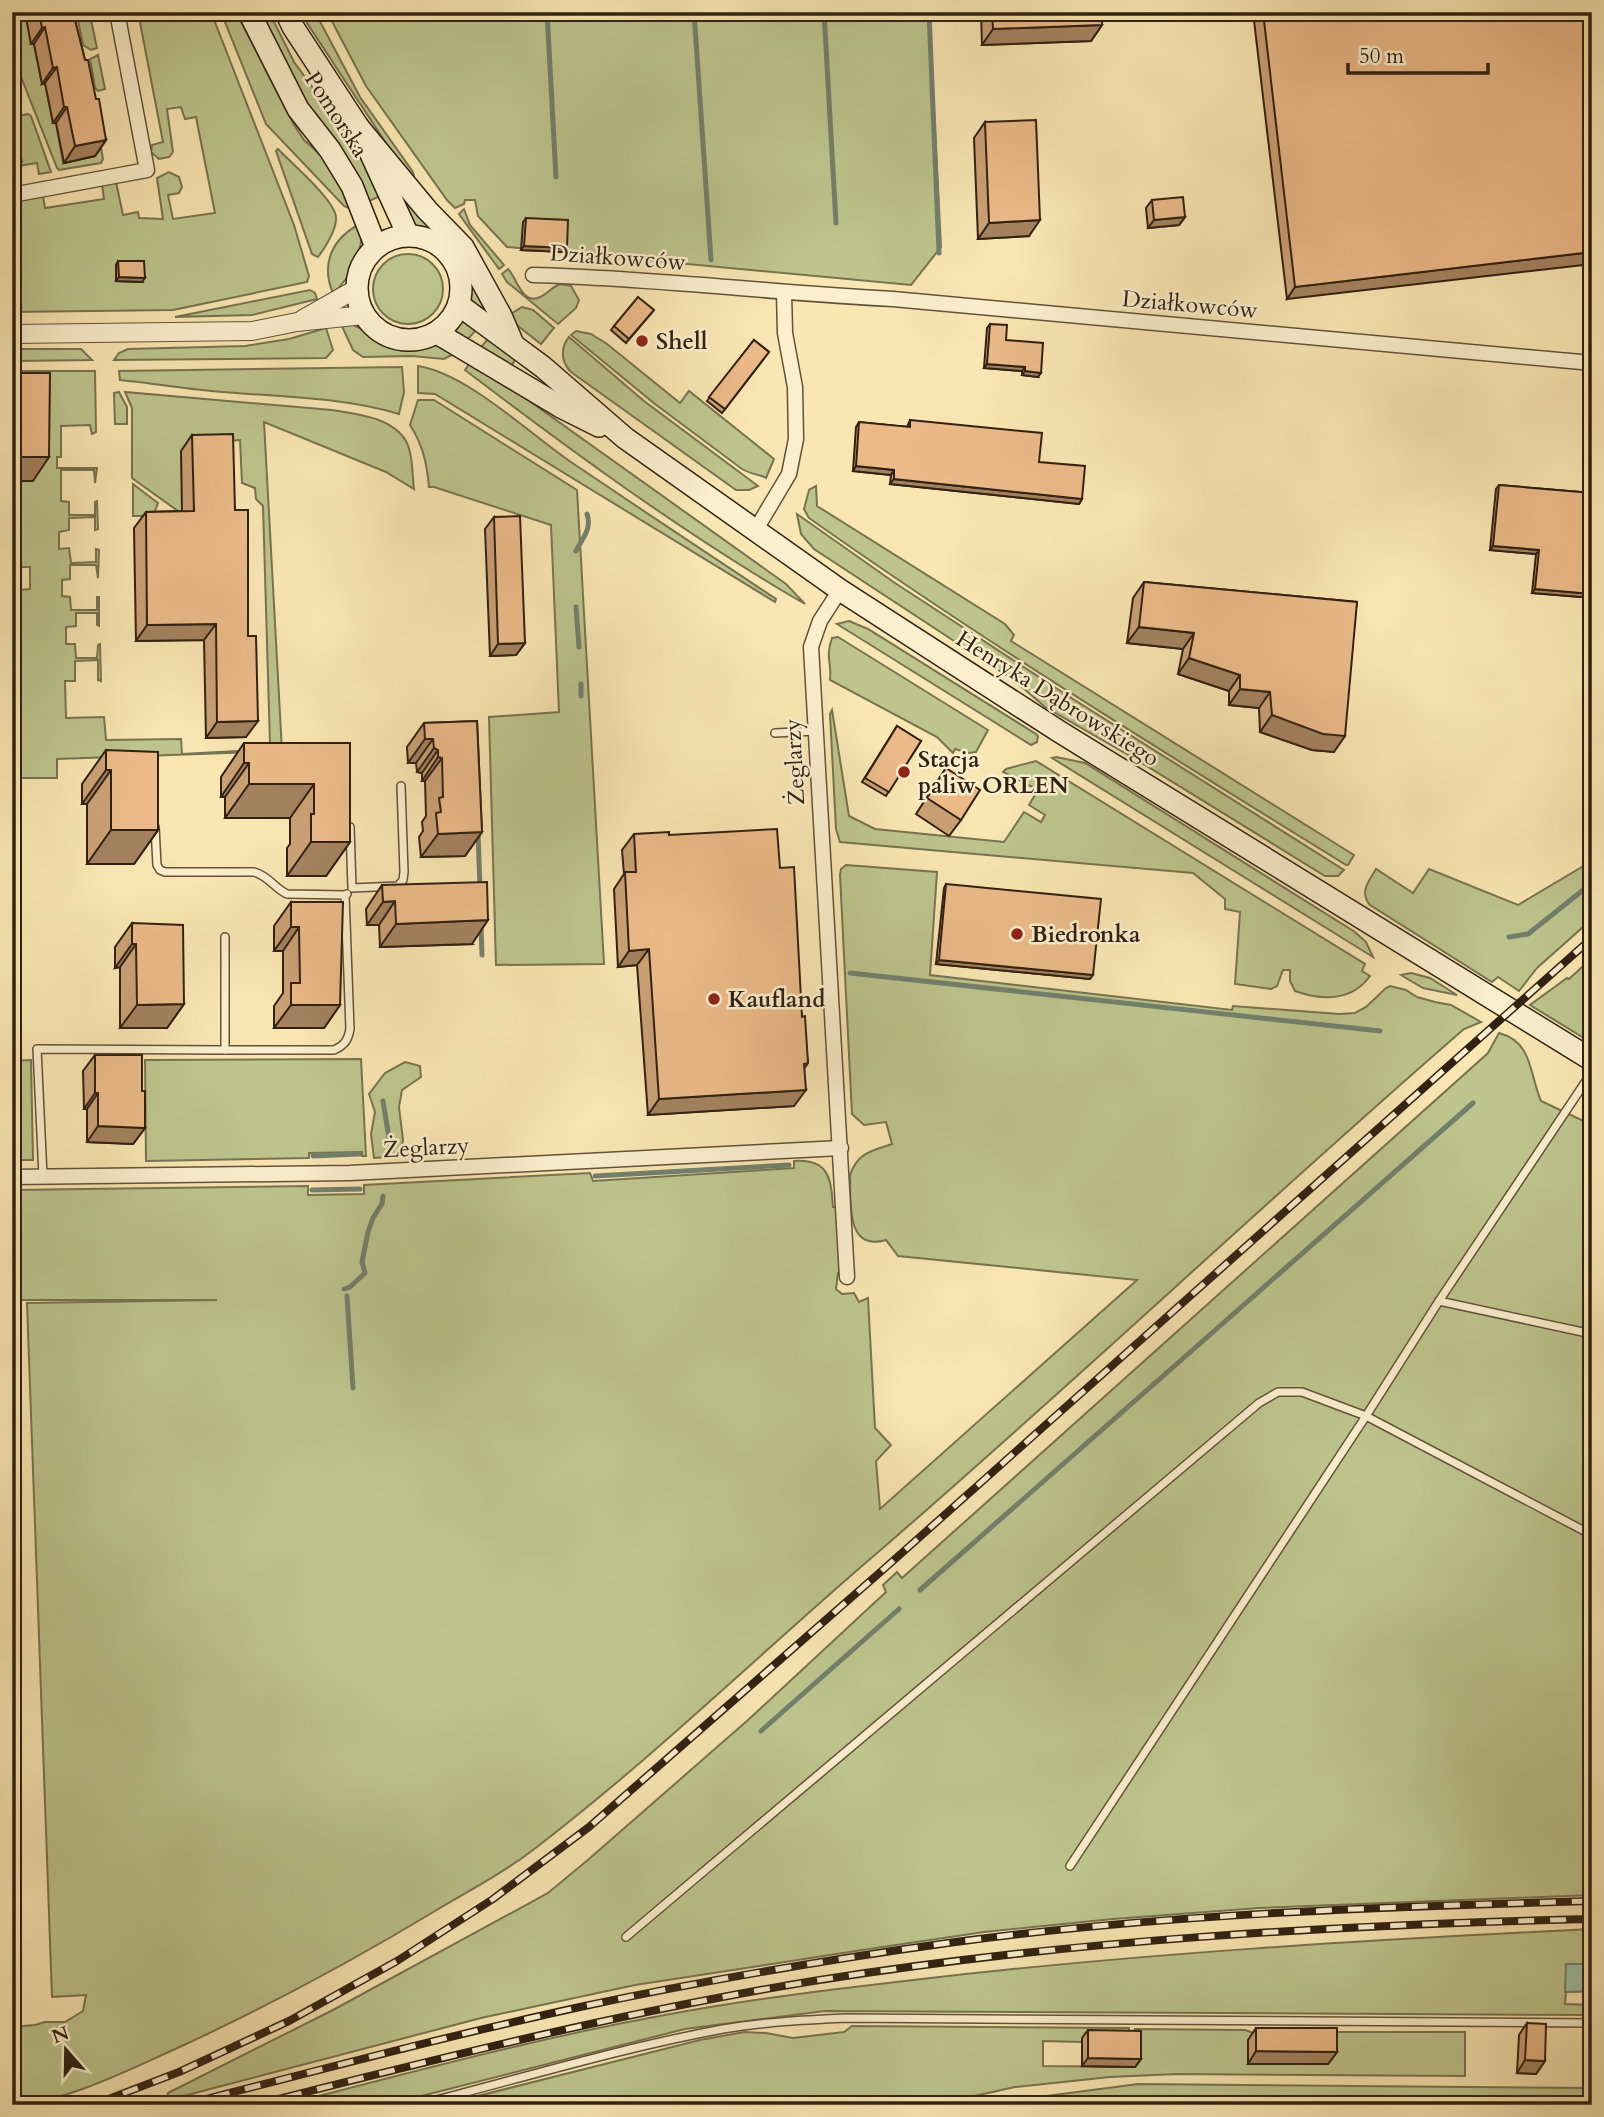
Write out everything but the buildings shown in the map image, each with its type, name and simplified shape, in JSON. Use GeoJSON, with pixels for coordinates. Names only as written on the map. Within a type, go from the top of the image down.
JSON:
{"type":"FeatureCollection","features":[{"type":"Feature","properties":{"kind":"main road","name":"Pomorska"},"geometry":{"type":"LineString","coordinates":[[249,12],[298,109],[330,150],[352,186],[376,247]]}},
{"type":"Feature","properties":{"kind":"main road","name":"Pomorska"},"geometry":{"type":"LineString","coordinates":[[286,12],[359,128],[408,235]]}},
{"type":"Feature","properties":{"kind":"main road"},"geometry":{"type":"LineString","coordinates":[[359,128],[463,247],[501,316],[514,346]]}},
{"type":"Feature","properties":{"kind":"main road"},"geometry":{"type":"LineString","coordinates":[[408,235],[423,237],[447,252],[456,263],[462,291],[459,305],[447,325],[437,333],[418,340],[397,340],[378,330],[364,315],[356,289],[361,266],[376,247],[386,241],[408,235]]}},
{"type":"Feature","properties":{"kind":"main road","name":"Henryka Dąbrowskiego"},"geometry":{"type":"LineString","coordinates":[[459,305],[543,368],[625,438],[841,590],[1060,732],[1592,1060]]}},
{"type":"Feature","properties":{"kind":"main road","name":"Henryka Dąbrowskiego"},"geometry":{"type":"LineString","coordinates":[[437,333],[561,407],[625,438]]}},
{"type":"Feature","properties":{"kind":"street"},"geometry":{"type":"LineString","coordinates":[[12,195],[147,170],[117,12]]}},
{"type":"Feature","properties":{"kind":"street","name":"Działkowców"},"geometry":{"type":"LineString","coordinates":[[533,275],[586,276],[784,293],[893,299],[1592,363]]}},
{"type":"Feature","properties":{"kind":"street"},"geometry":{"type":"LineString","coordinates":[[297,322],[356,289]]}},
{"type":"Feature","properties":{"kind":"street"},"geometry":{"type":"LineString","coordinates":[[755,531],[789,474],[796,439],[795,387],[786,333],[784,293]]}},
{"type":"Feature","properties":{"kind":"street"},"geometry":{"type":"LineString","coordinates":[[12,334],[252,331],[297,322],[364,315]]}},
{"type":"Feature","properties":{"kind":"street","name":"Żeglarzy"},"geometry":{"type":"LineString","coordinates":[[841,590],[820,621],[811,647],[847,1277]]}},
{"type":"Feature","properties":{"kind":"street","name":"Żeglarzy"},"geometry":{"type":"LineString","coordinates":[[12,1177],[350,1173],[841,1148]]}},
{"type":"Feature","properties":{"kind":"lane"},"geometry":{"type":"LineString","coordinates":[[775,733],[815,731]]}},
{"type":"Feature","properties":{"kind":"lane"},"geometry":{"type":"LineString","coordinates":[[155,824],[159,870],[254,873],[264,875],[280,891],[287,894],[345,895],[352,888],[398,886],[403,880],[401,786]]}},
{"type":"Feature","properties":{"kind":"lane"},"geometry":{"type":"LineString","coordinates":[[349,824],[352,888]]}},
{"type":"Feature","properties":{"kind":"lane"},"geometry":{"type":"LineString","coordinates":[[43,1177],[37,1049],[334,1050],[342,1046],[348,1039],[350,1029],[345,895]]}},
{"type":"Feature","properties":{"kind":"lane"},"geometry":{"type":"LineString","coordinates":[[225,937],[225,1050]]}},
{"type":"Feature","properties":{"kind":"lane"},"geometry":{"type":"LineString","coordinates":[[1070,1866],[1592,1072]]}},
{"type":"Feature","properties":{"kind":"lane"},"geometry":{"type":"LineString","coordinates":[[1439,1301],[1592,1334]]}},
{"type":"Feature","properties":{"kind":"lane"},"geometry":{"type":"LineString","coordinates":[[626,1937],[1259,1403],[1278,1392],[1302,1392],[1366,1416],[1592,1535]]}},
{"type":"Feature","properties":{"kind":"lane"},"geometry":{"type":"LineString","coordinates":[[417,2105],[661,2042],[724,2029],[782,2022],[858,2018],[1592,2023]]}},
{"type":"Feature","properties":{"kind":"green space"},"geometry":{"type":"Polygon","coordinates":[[[12,12],[25,12],[42,84],[45,83],[53,123],[56,123],[63,162],[100,142],[103,159],[101,163],[59,170],[57,168],[12,54],[12,12]]]}},
{"type":"Feature","properties":{"kind":"green space"},"geometry":{"type":"Polygon","coordinates":[[[138,12],[211,12],[294,225],[309,276],[307,282],[173,310],[12,312],[12,201],[43,196],[45,208],[104,199],[102,185],[116,182],[123,215],[138,212],[139,218],[163,219],[157,178],[169,172],[179,177],[182,187],[179,193],[168,195],[173,219],[215,213],[196,117],[185,119],[181,107],[167,109],[173,152],[169,157],[159,159],[151,152],[152,145],[163,142],[138,12]]]}},
{"type":"Feature","properties":{"kind":"green space"},"geometry":{"type":"Polygon","coordinates":[[[221,12],[236,12],[293,123],[304,140],[330,163],[342,181],[351,209],[344,206],[266,124],[221,12]]]}},
{"type":"Feature","properties":{"kind":"green space"},"geometry":{"type":"Polygon","coordinates":[[[259,12],[269,12],[294,62],[348,136],[366,165],[380,196],[365,203],[301,95],[259,12]]]}},
{"type":"Feature","properties":{"kind":"green space"},"geometry":{"type":"Polygon","coordinates":[[[302,12],[315,12],[360,97],[413,172],[411,181],[307,23],[302,12]]]}},
{"type":"Feature","properties":{"kind":"green space"},"geometry":{"type":"Polygon","coordinates":[[[327,12],[929,12],[941,247],[911,285],[507,247],[478,216],[475,200],[465,200],[464,204],[455,208],[447,200],[366,86],[327,12]]]}},
{"type":"Feature","properties":{"kind":"green space"},"geometry":{"type":"Polygon","coordinates":[[[90,15],[97,48],[91,50],[83,45],[78,20],[90,15]]]}},
{"type":"Feature","properties":{"kind":"green space"},"geometry":{"type":"Polygon","coordinates":[[[98,55],[105,89],[98,91],[95,88],[90,59],[98,55]]]}},
{"type":"Feature","properties":{"kind":"green space"},"geometry":{"type":"Polygon","coordinates":[[[28,114],[51,172],[39,174],[37,163],[12,167],[12,164],[22,162],[18,139],[12,140],[12,117],[28,114]]]}},
{"type":"Feature","properties":{"kind":"green space"},"geometry":{"type":"Polygon","coordinates":[[[278,149],[320,191],[336,217],[335,227],[318,257],[312,254],[276,151],[278,149]]]}},
{"type":"Feature","properties":{"kind":"green space"},"geometry":{"type":"Polygon","coordinates":[[[409,201],[442,238],[414,226],[399,206],[409,201]]]}},
{"type":"Feature","properties":{"kind":"green space"},"geometry":{"type":"Polygon","coordinates":[[[464,209],[470,225],[504,265],[499,269],[459,214],[464,209]]]}},
{"type":"Feature","properties":{"kind":"green space"},"geometry":{"type":"Polygon","coordinates":[[[362,223],[356,261],[347,278],[333,293],[328,271],[332,252],[343,236],[362,223]]]}},
{"type":"Feature","properties":{"kind":"green space"},"geometry":{"type":"Polygon","coordinates":[[[415,254],[428,260],[437,269],[441,275],[441,303],[433,314],[422,322],[401,324],[383,314],[375,303],[373,282],[383,264],[394,256],[415,254]]]}},
{"type":"Feature","properties":{"kind":"green space"},"geometry":{"type":"Polygon","coordinates":[[[464,266],[490,312],[484,320],[470,297],[464,266]]]}},
{"type":"Feature","properties":{"kind":"green space"},"geometry":{"type":"Polygon","coordinates":[[[508,269],[529,298],[540,297],[560,284],[571,286],[579,300],[576,308],[558,324],[507,282],[502,274],[508,269]]]}},
{"type":"Feature","properties":{"kind":"green space"},"geometry":{"type":"Polygon","coordinates":[[[310,290],[315,293],[317,299],[252,315],[175,317],[310,290]]]}},
{"type":"Feature","properties":{"kind":"green space"},"geometry":{"type":"Polygon","coordinates":[[[522,307],[533,310],[554,328],[541,344],[518,326],[509,315],[522,307]]]}},
{"type":"Feature","properties":{"kind":"green space"},"geometry":{"type":"Polygon","coordinates":[[[460,317],[478,328],[467,340],[453,330],[460,317]]]}},
{"type":"Feature","properties":{"kind":"green space"},"geometry":{"type":"Polygon","coordinates":[[[349,323],[393,344],[415,346],[439,343],[456,353],[444,359],[412,356],[363,357],[353,350],[341,324],[349,323]]]}},
{"type":"Feature","properties":{"kind":"green space"},"geometry":{"type":"Polygon","coordinates":[[[326,328],[333,350],[326,358],[114,360],[119,353],[128,349],[245,346],[289,339],[326,328]]]}},
{"type":"Feature","properties":{"kind":"green space"},"geometry":{"type":"Polygon","coordinates":[[[576,331],[591,334],[607,344],[680,403],[689,391],[774,459],[766,478],[742,469],[655,404],[571,335],[576,331]]]}},
{"type":"Feature","properties":{"kind":"green space"},"geometry":{"type":"Polygon","coordinates":[[[569,337],[644,401],[758,486],[749,490],[736,490],[571,372],[563,355],[569,337]]]}},
{"type":"Feature","properties":{"kind":"green space"},"geometry":{"type":"Polygon","coordinates":[[[488,339],[516,358],[510,368],[480,348],[488,339]]]}},
{"type":"Feature","properties":{"kind":"green space"},"geometry":{"type":"Polygon","coordinates":[[[12,349],[81,349],[92,360],[12,361],[12,349]]]}},
{"type":"Feature","properties":{"kind":"green space"},"geometry":{"type":"Polygon","coordinates":[[[472,360],[786,584],[805,604],[674,522],[547,432],[465,370],[472,360]]]}},
{"type":"Feature","properties":{"kind":"green space"},"geometry":{"type":"Polygon","coordinates":[[[418,366],[437,371],[476,392],[571,462],[776,599],[775,602],[435,394],[418,393],[418,366]]]}},
{"type":"Feature","properties":{"kind":"green space"},"geometry":{"type":"Polygon","coordinates":[[[402,367],[404,392],[399,414],[329,400],[211,391],[120,380],[119,371],[402,367]]]}},
{"type":"Feature","properties":{"kind":"green space"},"geometry":{"type":"Polygon","coordinates":[[[12,371],[95,371],[96,432],[92,434],[90,425],[61,426],[61,457],[57,457],[57,468],[97,468],[95,483],[94,470],[61,470],[61,501],[69,502],[69,515],[95,515],[97,501],[98,529],[95,530],[95,517],[69,518],[69,530],[59,532],[59,549],[69,548],[71,563],[96,562],[96,549],[99,550],[98,578],[96,565],[70,565],[70,579],[62,580],[62,596],[70,597],[71,610],[97,610],[99,597],[99,626],[97,613],[76,613],[76,626],[66,627],[66,644],[75,644],[76,658],[97,658],[100,644],[101,681],[98,680],[98,660],[75,661],[75,681],[65,681],[66,718],[104,717],[106,740],[181,739],[182,754],[273,749],[270,745],[263,506],[256,499],[255,488],[242,483],[240,440],[227,441],[189,519],[132,478],[132,408],[125,392],[352,413],[383,422],[400,433],[406,441],[411,458],[414,489],[386,472],[264,422],[282,751],[57,759],[57,778],[12,778],[12,758],[20,758],[19,590],[30,589],[30,567],[18,567],[18,522],[12,521],[12,481],[33,480],[12,396],[12,371]]]}},
{"type":"Feature","properties":{"kind":"green space"},"geometry":{"type":"Polygon","coordinates":[[[119,392],[127,407],[127,424],[115,424],[114,393],[119,392]]]}},
{"type":"Feature","properties":{"kind":"green space"},"geometry":{"type":"Polygon","coordinates":[[[418,400],[434,400],[577,490],[604,964],[496,965],[489,717],[559,712],[551,525],[429,487],[424,455],[410,425],[418,400]]]}},
{"type":"Feature","properties":{"kind":"green space"},"geometry":{"type":"Polygon","coordinates":[[[133,484],[158,503],[153,516],[133,516],[133,484]]]}},
{"type":"Feature","properties":{"kind":"green space"},"geometry":{"type":"Polygon","coordinates":[[[816,486],[817,506],[1005,624],[1014,635],[1011,641],[1354,855],[1348,865],[1075,696],[809,518],[804,509],[809,490],[816,486]]]}},
{"type":"Feature","properties":{"kind":"green space"},"geometry":{"type":"Polygon","coordinates":[[[797,514],[895,583],[1062,692],[1344,870],[1338,876],[1325,876],[1137,760],[1045,707],[1015,681],[814,549],[801,534],[797,514]]]}},
{"type":"Feature","properties":{"kind":"green space"},"geometry":{"type":"Polygon","coordinates":[[[849,621],[868,629],[1036,734],[1037,742],[1031,745],[837,624],[849,621]]]}},
{"type":"Feature","properties":{"kind":"green space"},"geometry":{"type":"Polygon","coordinates":[[[838,637],[988,730],[976,752],[955,749],[953,753],[937,737],[830,680],[830,645],[832,638],[838,637]]]}},
{"type":"Feature","properties":{"kind":"green space"},"geometry":{"type":"Polygon","coordinates":[[[832,710],[849,816],[875,829],[1004,842],[1024,812],[1041,822],[1045,815],[1029,805],[1038,790],[1003,772],[1036,761],[1365,964],[1362,971],[1370,976],[1355,990],[1336,997],[1295,991],[1290,981],[1290,970],[1283,970],[1277,986],[1271,989],[1235,984],[1240,912],[1225,909],[1225,899],[1193,873],[840,842],[836,829],[830,714],[832,710]]]}},
{"type":"Feature","properties":{"kind":"green space"},"geometry":{"type":"Polygon","coordinates":[[[1052,758],[1085,763],[1355,932],[1366,942],[1373,957],[1052,758]]]}},
{"type":"Feature","properties":{"kind":"green space"},"geometry":{"type":"Polygon","coordinates":[[[1592,861],[1592,919],[1537,968],[1519,991],[1498,977],[1492,982],[1370,905],[1365,896],[1366,887],[1376,869],[1413,893],[1429,869],[1518,905],[1592,861]]]}},
{"type":"Feature","properties":{"kind":"green space"},"geometry":{"type":"Polygon","coordinates":[[[846,865],[937,872],[930,975],[1232,1010],[1233,1006],[1339,1014],[1355,1013],[1366,1007],[1390,986],[1406,990],[1417,997],[1451,1005],[1481,1022],[1464,1029],[697,1713],[614,1785],[529,1853],[374,1947],[216,2030],[123,2073],[76,2091],[32,2103],[12,2105],[12,2027],[65,2022],[83,2011],[86,1995],[52,1997],[27,1303],[217,1300],[12,1300],[12,1190],[308,1186],[308,1195],[364,1194],[364,1185],[590,1173],[593,1181],[794,1168],[794,1161],[815,1163],[826,1172],[833,1207],[838,1207],[841,1269],[836,1289],[842,1294],[854,1293],[859,1302],[868,1298],[875,1428],[891,1445],[876,1461],[880,1509],[1137,1280],[898,1256],[886,1240],[873,1242],[863,1239],[857,1232],[851,1210],[850,1175],[853,1167],[872,1151],[892,1144],[886,1122],[864,1125],[852,1114],[840,875],[841,869],[846,865]]]}},
{"type":"Feature","properties":{"kind":"green space"},"geometry":{"type":"Polygon","coordinates":[[[1592,958],[1592,1043],[1530,1005],[1569,979],[1592,958]]]}},
{"type":"Feature","properties":{"kind":"green space"},"geometry":{"type":"Polygon","coordinates":[[[1411,973],[1430,978],[1457,995],[1423,988],[1401,975],[1411,973]]]}},
{"type":"Feature","properties":{"kind":"green space"},"geometry":{"type":"Polygon","coordinates":[[[1499,1033],[1510,1037],[1524,1051],[1541,1101],[1592,1125],[1592,1895],[1259,1908],[984,1932],[635,1985],[481,2018],[170,2100],[167,2097],[168,2093],[333,2010],[548,1893],[748,1720],[886,1592],[883,1585],[897,1572],[902,1578],[1488,1053],[1499,1033]]]}},
{"type":"Feature","properties":{"kind":"green space"},"geometry":{"type":"Polygon","coordinates":[[[361,1059],[366,1156],[362,1156],[362,1152],[309,1153],[309,1158],[146,1161],[145,1060],[361,1059]]]}},
{"type":"Feature","properties":{"kind":"green space"},"geometry":{"type":"Polygon","coordinates":[[[31,1060],[33,1160],[12,1160],[12,1061],[31,1060]]]}},
{"type":"Feature","properties":{"kind":"green space"},"geometry":{"type":"Polygon","coordinates":[[[405,1062],[420,1066],[421,1077],[402,1090],[399,1107],[403,1140],[400,1156],[374,1158],[371,1134],[375,1112],[369,1094],[385,1073],[405,1062]]]}},
{"type":"Feature","properties":{"kind":"green space"},"geometry":{"type":"Polygon","coordinates":[[[12,1779],[19,1978],[12,1985],[12,1779]]]}},
{"type":"Feature","properties":{"kind":"green space"},"geometry":{"type":"Polygon","coordinates":[[[1592,1929],[1592,1991],[1566,1992],[1565,2004],[1592,2005],[1592,2015],[825,2011],[685,2029],[386,2105],[283,2105],[569,2034],[697,2009],[793,1995],[1006,1970],[1173,1955],[1592,1929]]]}},
{"type":"Feature","properties":{"kind":"green space"},"geometry":{"type":"Polygon","coordinates":[[[852,2026],[1129,2028],[1129,2039],[1043,2041],[1043,2066],[1135,2067],[1135,2029],[1245,2030],[1251,2032],[1257,2040],[1248,2064],[1328,2064],[1328,2032],[1465,2032],[1465,2076],[1177,2074],[1110,2077],[1015,2087],[934,2105],[442,2105],[700,2040],[744,2032],[793,2038],[844,2032],[852,2026]]]}},
{"type":"Feature","properties":{"kind":"green space"},"geometry":{"type":"Polygon","coordinates":[[[1138,2084],[1592,2088],[1592,2105],[979,2105],[1138,2084]]]}},
{"type":"Feature","properties":{"kind":"shaded area"},"geometry":{"type":"Polygon","coordinates":[[[1566,1964],[1592,1964],[1592,1991],[1565,1992],[1566,1964]]]}},
{"type":"Feature","properties":{"kind":"waterway"},"geometry":{"type":"LineString","coordinates":[[547,12],[556,177]]}},
{"type":"Feature","properties":{"kind":"waterway"},"geometry":{"type":"LineString","coordinates":[[694,12],[711,260]]}},
{"type":"Feature","properties":{"kind":"waterway"},"geometry":{"type":"LineString","coordinates":[[824,12],[836,223]]}},
{"type":"Feature","properties":{"kind":"waterway"},"geometry":{"type":"LineString","coordinates":[[929,12],[939,253]]}},
{"type":"Feature","properties":{"kind":"waterway"},"geometry":{"type":"LineString","coordinates":[[576,551],[588,529],[587,514]]}},
{"type":"Feature","properties":{"kind":"waterway"},"geometry":{"type":"LineString","coordinates":[[576,607],[579,647]]}},
{"type":"Feature","properties":{"kind":"waterway"},"geometry":{"type":"LineString","coordinates":[[581,684],[581,696]]}},
{"type":"Feature","properties":{"kind":"waterway"},"geometry":{"type":"LineString","coordinates":[[478,832],[480,889]]}},
{"type":"Feature","properties":{"kind":"waterway"},"geometry":{"type":"LineString","coordinates":[[1509,937],[1528,934],[1592,883]]}},
{"type":"Feature","properties":{"kind":"waterway"},"geometry":{"type":"LineString","coordinates":[[481,926],[482,955]]}},
{"type":"Feature","properties":{"kind":"waterway"},"geometry":{"type":"LineString","coordinates":[[850,973],[1380,1031]]}},
{"type":"Feature","properties":{"kind":"waterway"},"geometry":{"type":"LineString","coordinates":[[383,1101],[391,1150]]}},
{"type":"Feature","properties":{"kind":"waterway"},"geometry":{"type":"LineString","coordinates":[[920,1590],[1473,1103]]}},
{"type":"Feature","properties":{"kind":"waterway"},"geometry":{"type":"LineString","coordinates":[[313,1156],[359,1154]]}},
{"type":"Feature","properties":{"kind":"waterway"},"geometry":{"type":"LineString","coordinates":[[595,1176],[789,1165]]}},
{"type":"Feature","properties":{"kind":"waterway"},"geometry":{"type":"LineString","coordinates":[[312,1190],[360,1189]]}},
{"type":"Feature","properties":{"kind":"waterway"},"geometry":{"type":"LineString","coordinates":[[344,1289],[365,1273],[362,1262],[368,1232],[382,1204],[383,1196]]}},
{"type":"Feature","properties":{"kind":"waterway"},"geometry":{"type":"LineString","coordinates":[[347,1296],[353,1388]]}},
{"type":"Feature","properties":{"kind":"waterway"},"geometry":{"type":"LineString","coordinates":[[761,1731],[899,1609]]}},
{"type":"Feature","properties":{"kind":"railway"},"geometry":{"type":"LineString","coordinates":[[93,2105],[179,2072],[289,2021],[397,1961],[493,1899],[589,1827],[885,1568],[1592,938]]}},
{"type":"Feature","properties":{"kind":"railway"},"geometry":{"type":"LineString","coordinates":[[183,2105],[580,2007],[717,1980],[948,1943],[1108,1925],[1269,1913],[1592,1901]]}},
{"type":"Feature","properties":{"kind":"railway"},"geometry":{"type":"LineString","coordinates":[[255,2105],[602,2021],[742,1993],[910,1967],[1104,1945],[1299,1930],[1592,1919]]}},
{"type":"Feature","properties":{"kind":"place","name":"Shell"},"geometry":{"type":"Point","coordinates":[642,341]}},
{"type":"Feature","properties":{"kind":"place","name":"Stacja paliw ORLEN"},"geometry":{"type":"Point","coordinates":[904,772]}},
{"type":"Feature","properties":{"kind":"place","name":"Biedronka"},"geometry":{"type":"Point","coordinates":[1017,934]}},
{"type":"Feature","properties":{"kind":"place","name":"Kaufland"},"geometry":{"type":"Point","coordinates":[714,999]}}]}
